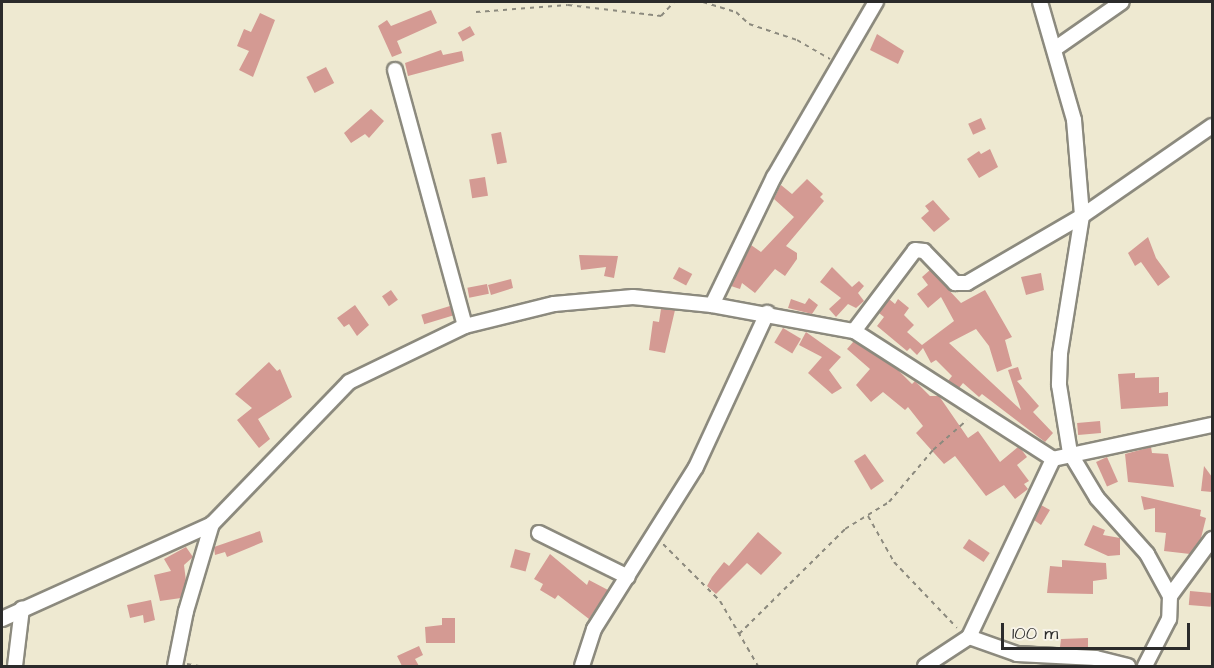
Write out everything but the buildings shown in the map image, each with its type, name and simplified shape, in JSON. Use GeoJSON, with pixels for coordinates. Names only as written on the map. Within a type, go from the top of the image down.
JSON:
{"type":"FeatureCollection","features":[{"type":"Feature","properties":{"kind":"street"},"geometry":{"type":"LineString","coordinates":[[712,305],[774,177],[876,2]]}},
{"type":"Feature","properties":{"kind":"street"},"geometry":{"type":"LineString","coordinates":[[1040,2],[1056,48],[1074,120],[1082,216],[1060,354],[1059,385],[1070,453],[1097,498],[1148,554],[1170,596],[1169,619],[1147,666]]}},
{"type":"Feature","properties":{"kind":"street"},"geometry":{"type":"LineString","coordinates":[[1056,48],[1122,2]]}},
{"type":"Feature","properties":{"kind":"street"},"geometry":{"type":"LineString","coordinates":[[395,70],[465,326]]}},
{"type":"Feature","properties":{"kind":"street"},"geometry":{"type":"LineString","coordinates":[[854,331],[915,250],[924,251],[955,282],[967,283],[1082,216],[1212,126]]}},
{"type":"Feature","properties":{"kind":"street"},"geometry":{"type":"LineString","coordinates":[[2,619],[212,524],[349,382],[465,326],[516,310],[633,297],[712,305],[854,331],[1053,459]]}},
{"type":"Feature","properties":{"kind":"street"},"geometry":{"type":"LineString","coordinates":[[582,666],[588,642],[696,467],[767,314]]}},
{"type":"Feature","properties":{"kind":"street"},"geometry":{"type":"LineString","coordinates":[[925,666],[969,637],[1016,531],[1053,459],[1070,453],[1212,425]]}},
{"type":"Feature","properties":{"kind":"street"},"geometry":{"type":"LineString","coordinates":[[175,666],[186,611],[212,524]]}},
{"type":"Feature","properties":{"kind":"street"},"geometry":{"type":"LineString","coordinates":[[539,533],[628,578]]}},
{"type":"Feature","properties":{"kind":"street"},"geometry":{"type":"LineString","coordinates":[[1170,596],[1212,539]]}},
{"type":"Feature","properties":{"kind":"street"},"geometry":{"type":"LineString","coordinates":[[15,666],[22,608]]}},
{"type":"Feature","properties":{"kind":"street"},"geometry":{"type":"LineString","coordinates":[[969,637],[1017,654],[1096,658],[1128,666]]}},
{"type":"Feature","properties":{"kind":"path"},"geometry":{"type":"LineString","coordinates":[[476,12],[568,5],[661,16],[674,2]]}},
{"type":"Feature","properties":{"kind":"path"},"geometry":{"type":"LineString","coordinates":[[703,2],[736,12],[760,28],[796,40],[840,66]]}},
{"type":"Feature","properties":{"kind":"path"},"geometry":{"type":"LineString","coordinates":[[739,634],[845,530],[889,502],[933,450],[977,409]]}},
{"type":"Feature","properties":{"kind":"path"},"geometry":{"type":"LineString","coordinates":[[868,516],[894,562],[947,622],[969,637]]}},
{"type":"Feature","properties":{"kind":"path"},"geometry":{"type":"LineString","coordinates":[[655,536],[720,602],[759,666]]}},
{"type":"Feature","properties":{"kind":"path"},"geometry":{"type":"LineString","coordinates":[[224,666],[250,666]]}},
{"type":"Feature","properties":{"kind":"path"},"geometry":{"type":"LineString","coordinates":[[315,666],[327,666]]}}]}
